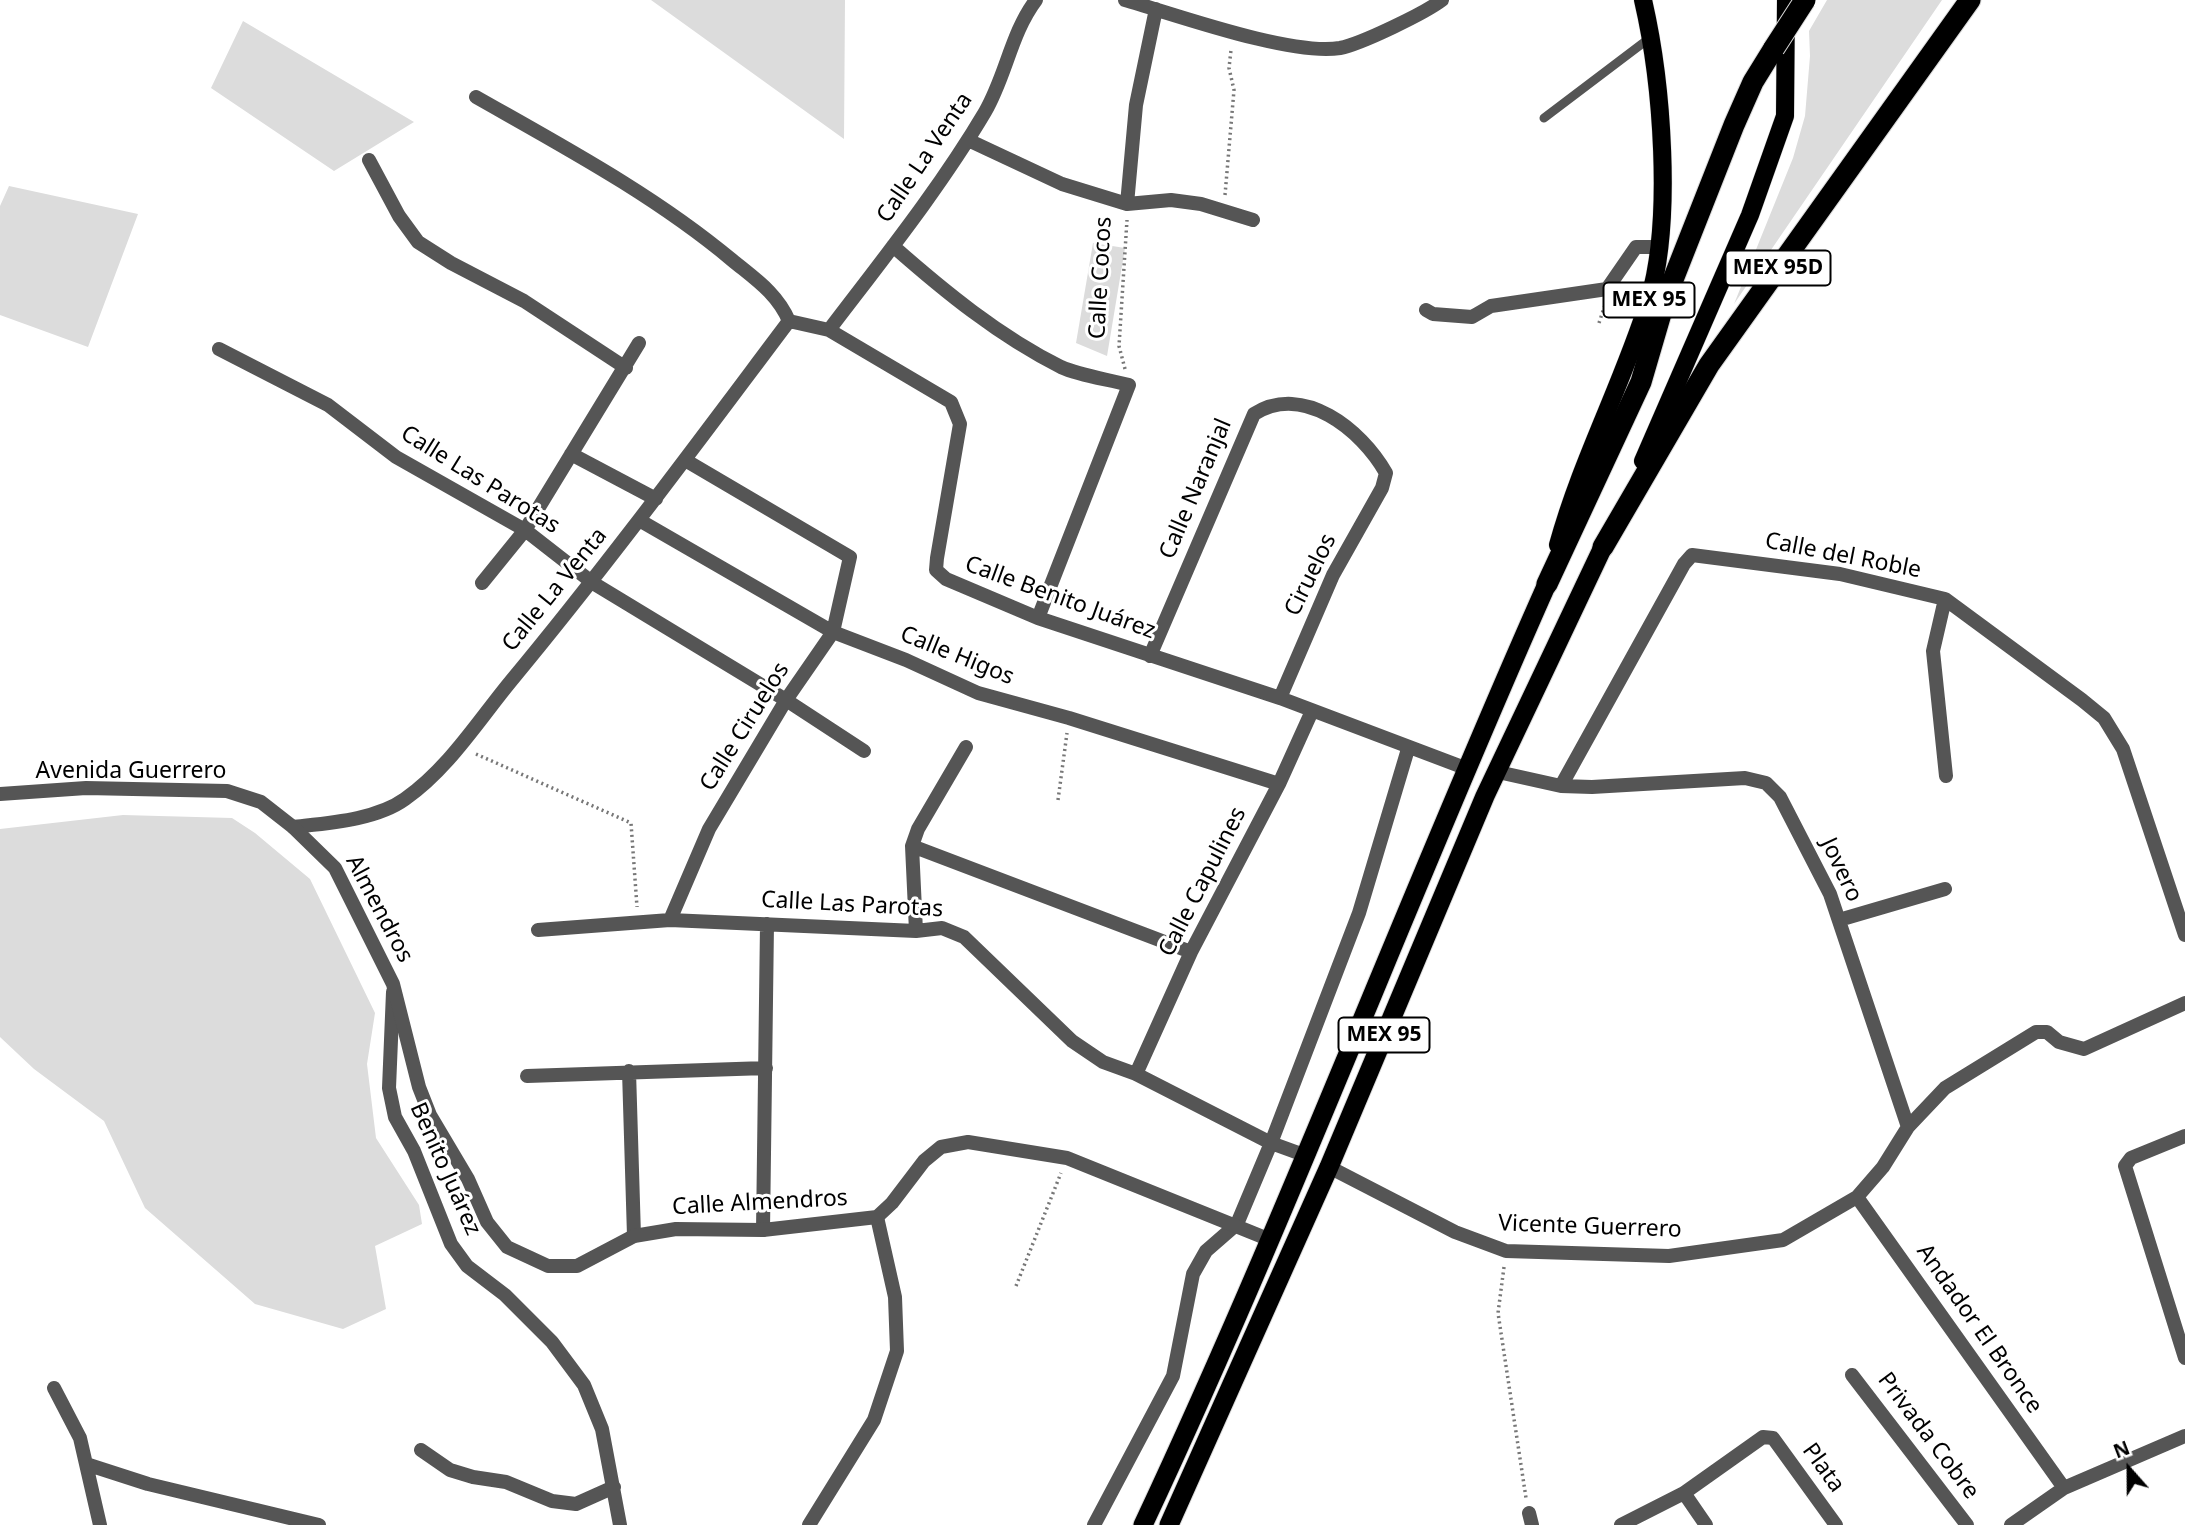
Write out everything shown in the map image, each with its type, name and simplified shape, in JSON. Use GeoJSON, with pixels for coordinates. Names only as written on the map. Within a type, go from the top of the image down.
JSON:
{"type":"FeatureCollection","features":[{"type":"Feature","properties":{"kind":"highway"},"geometry":{"type":"LineString","coordinates":[[1547,584],[1641,382],[1665,300],[1734,125],[1753,82],[1805,0]]}},
{"type":"Feature","properties":{"kind":"highway","name":"MEX 95D"},"geometry":{"type":"LineString","coordinates":[[1603,547],[1709,365],[1970,0]]}},
{"type":"Feature","properties":{"kind":"highway","name":"MEX 95"},"geometry":{"type":"LineString","coordinates":[[1169,1525],[1329,1167],[1498,772],[1603,547]]}},
{"type":"Feature","properties":{"kind":"highway","name":"MEX 95"},"geometry":{"type":"LineString","coordinates":[[1143,1525],[1209,1385],[1465,768],[1547,584]]}},
{"type":"Feature","properties":{"kind":"main road","name":"MEX 95"},"geometry":{"type":"LineString","coordinates":[[1547,584],[1565,519],[1607,417],[1650,298],[1658,247],[1660,116],[1651,37],[1643,0]]}},
{"type":"Feature","properties":{"kind":"main road","name":"MEX 95"},"geometry":{"type":"LineString","coordinates":[[1603,547],[1667,411],[1750,215],[1785,116],[1786,0]]}},
{"type":"Feature","properties":{"kind":"street","name":"Calle La Venta"},"geometry":{"type":"LineString","coordinates":[[829,330],[968,140],[999,88],[1026,13],[1036,0]]}},
{"type":"Feature","properties":{"kind":"street"},"geometry":{"type":"LineString","coordinates":[[1125,0],[1301,48],[1341,48],[1427,11],[1442,0]]}},
{"type":"Feature","properties":{"kind":"street","name":"Calle Cocos"},"geometry":{"type":"LineString","coordinates":[[1127,204],[1136,105],[1156,9]]}},
{"type":"Feature","properties":{"kind":"street"},"geometry":{"type":"LineString","coordinates":[[477,97],[610,173],[700,234],[773,293],[782,304],[789,321]]}},
{"type":"Feature","properties":{"kind":"street"},"geometry":{"type":"LineString","coordinates":[[968,140],[1062,184],[1127,204],[1171,200],[1253,219]]}},
{"type":"Feature","properties":{"kind":"street"},"geometry":{"type":"LineString","coordinates":[[369,160],[399,216],[418,242],[451,263],[524,301],[626,368]]}},
{"type":"Feature","properties":{"kind":"street"},"geometry":{"type":"LineString","coordinates":[[893,246],[946,293],[1042,356],[1063,368],[1129,385],[1038,618]]}},
{"type":"Feature","properties":{"kind":"street"},"geometry":{"type":"LineString","coordinates":[[1426,310],[1464,318],[1491,306],[1607,289],[1636,247],[1658,247]]}},
{"type":"Feature","properties":{"kind":"street","name":"Calle La Venta"},"geometry":{"type":"LineString","coordinates":[[293,827],[382,811],[404,800],[458,747],[593,583],[789,321]]}},
{"type":"Feature","properties":{"kind":"street","name":"Calle Benito Juárez"},"geometry":{"type":"LineString","coordinates":[[789,321],[829,330],[951,402],[960,424],[936,570],[946,579],[1038,618],[1280,698],[1408,749],[1465,768]]}},
{"type":"Feature","properties":{"kind":"street"},"geometry":{"type":"LineString","coordinates":[[482,583],[524,530],[639,344]]}},
{"type":"Feature","properties":{"kind":"street","name":"Calle Las Parotas"},"geometry":{"type":"LineString","coordinates":[[219,349],[328,405],[396,457],[524,530],[593,583],[786,700],[864,751]]}},
{"type":"Feature","properties":{"kind":"street","name":"Calle Naranjal"},"geometry":{"type":"LineString","coordinates":[[1150,656],[1254,414],[1270,404],[1310,404],[1343,425],[1380,462],[1386,473]]}},
{"type":"Feature","properties":{"kind":"street"},"geometry":{"type":"LineString","coordinates":[[571,454],[656,499]]}},
{"type":"Feature","properties":{"kind":"street","name":"Calle Ciruelos"},"geometry":{"type":"LineString","coordinates":[[670,920],[709,828],[786,700],[834,632],[850,557],[685,460]]}},
{"type":"Feature","properties":{"kind":"street","name":"Ciruelos"},"geometry":{"type":"LineString","coordinates":[[1280,698],[1333,575],[1382,488],[1386,473]]}},
{"type":"Feature","properties":{"kind":"street","name":"Calle Higos"},"geometry":{"type":"LineString","coordinates":[[639,520],[834,632],[906,660],[978,693],[1069,718],[1279,784]]}},
{"type":"Feature","properties":{"kind":"street","name":"Calle del Roble"},"geometry":{"type":"LineString","coordinates":[[1561,786],[1684,564],[1692,555],[1840,573],[1945,600],[2104,718],[2123,749],[2185,935]]}},
{"type":"Feature","properties":{"kind":"street"},"geometry":{"type":"LineString","coordinates":[[1945,600],[1933,651],[1946,776]]}},
{"type":"Feature","properties":{"kind":"street","name":"Calle Capulines"},"geometry":{"type":"LineString","coordinates":[[1136,1074],[1191,952],[1279,784],[1312,711]]}},
{"type":"Feature","properties":{"kind":"street"},"geometry":{"type":"LineString","coordinates":[[916,931],[912,846],[918,829],[966,747]]}},
{"type":"Feature","properties":{"kind":"street"},"geometry":{"type":"LineString","coordinates":[[1094,1525],[1173,1376],[1192,1274],[1206,1251],[1237,1224],[1271,1143],[1359,913],[1408,749]]}},
{"type":"Feature","properties":{"kind":"street","name":"Jovero"},"geometry":{"type":"LineString","coordinates":[[1498,772],[1561,786],[1592,788],[1745,778],[1766,783],[1780,797],[1830,894],[1908,1126]]}},
{"type":"Feature","properties":{"kind":"street","name":"Avenida Guerrero"},"geometry":{"type":"LineString","coordinates":[[0,794],[86,788],[227,791],[261,802],[293,827]]}},
{"type":"Feature","properties":{"kind":"street","name":"Almendros"},"geometry":{"type":"LineString","coordinates":[[293,827],[335,868],[393,984]]}},
{"type":"Feature","properties":{"kind":"street"},"geometry":{"type":"LineString","coordinates":[[912,846],[1191,952]]}},
{"type":"Feature","properties":{"kind":"street"},"geometry":{"type":"LineString","coordinates":[[1839,920],[1945,889]]}},
{"type":"Feature","properties":{"kind":"street","name":"Calle Las Parotas"},"geometry":{"type":"LineString","coordinates":[[538,930],[670,920],[916,931],[942,928],[964,937],[1072,1041],[1103,1062],[1136,1074],[1271,1143],[1304,1155]]}},
{"type":"Feature","properties":{"kind":"street"},"geometry":{"type":"LineString","coordinates":[[763,1230],[767,924]]}},
{"type":"Feature","properties":{"kind":"street","name":"Calle Almendros"},"geometry":{"type":"LineString","coordinates":[[393,984],[419,1087],[430,1115],[468,1179],[488,1222],[507,1247],[548,1266],[577,1266],[634,1236],[676,1229],[763,1230],[877,1217],[892,1203],[924,1161],[941,1147],[968,1142],[1067,1158],[1237,1224],[1268,1239]]}},
{"type":"Feature","properties":{"kind":"street","name":"Benito Juárez"},"geometry":{"type":"LineString","coordinates":[[393,984],[388,1088],[395,1117],[414,1151],[451,1244],[467,1266],[505,1294],[552,1342],[584,1385],[602,1429],[620,1525]]}},
{"type":"Feature","properties":{"kind":"street"},"geometry":{"type":"LineString","coordinates":[[1857,1197],[1883,1167],[1908,1126],[1945,1088],[2036,1032],[2046,1032],[2059,1042],[2084,1049],[2185,1003]]}},
{"type":"Feature","properties":{"kind":"street"},"geometry":{"type":"LineString","coordinates":[[527,1076],[766,1068]]}},
{"type":"Feature","properties":{"kind":"street"},"geometry":{"type":"LineString","coordinates":[[629,1071],[634,1236]]}},
{"type":"Feature","properties":{"kind":"street"},"geometry":{"type":"LineString","coordinates":[[2185,1136],[2131,1158],[2125,1166],[2185,1358]]}},
{"type":"Feature","properties":{"kind":"street","name":"Vicente Guerrero"},"geometry":{"type":"LineString","coordinates":[[1329,1167],[1455,1232],[1506,1251],[1669,1256],[1783,1240],[1857,1197]]}},
{"type":"Feature","properties":{"kind":"street","name":"Andador El Bronce"},"geometry":{"type":"LineString","coordinates":[[1857,1197],[2064,1488]]}},
{"type":"Feature","properties":{"kind":"street"},"geometry":{"type":"LineString","coordinates":[[809,1525],[874,1420],[897,1351],[895,1297],[877,1217]]}},
{"type":"Feature","properties":{"kind":"street","name":"Privada Cobre"},"geometry":{"type":"LineString","coordinates":[[1852,1375],[1967,1525]]}},
{"type":"Feature","properties":{"kind":"street"},"geometry":{"type":"LineString","coordinates":[[54,1388],[79,1438],[100,1525]]}},
{"type":"Feature","properties":{"kind":"street"},"geometry":{"type":"LineString","coordinates":[[2011,1525],[2064,1488],[2185,1436]]}},
{"type":"Feature","properties":{"kind":"street","name":"Plata"},"geometry":{"type":"LineString","coordinates":[[1684,1493],[1768,1437],[1836,1525]]}},
{"type":"Feature","properties":{"kind":"street"},"geometry":{"type":"LineString","coordinates":[[421,1450],[450,1470],[473,1478],[506,1482],[552,1501],[576,1504],[614,1487]]}},
{"type":"Feature","properties":{"kind":"street"},"geometry":{"type":"LineString","coordinates":[[86,1464],[148,1484],[319,1525]]}},
{"type":"Feature","properties":{"kind":"street"},"geometry":{"type":"LineString","coordinates":[[1621,1525],[1684,1493],[1706,1525]]}},
{"type":"Feature","properties":{"kind":"lane"},"geometry":{"type":"LineString","coordinates":[[1544,118],[1651,37]]}},
{"type":"Feature","properties":{"kind":"path"},"geometry":{"type":"LineString","coordinates":[[1222,211],[1227,186],[1233,102],[1229,68],[1233,30]]}},
{"type":"Feature","properties":{"kind":"path","name":"Calle Cocos"},"geometry":{"type":"LineString","coordinates":[[1127,204],[1128,243],[1119,346],[1129,385]]}},
{"type":"Feature","properties":{"kind":"path"},"geometry":{"type":"LineString","coordinates":[[1058,800],[1069,718]]}},
{"type":"Feature","properties":{"kind":"path"},"geometry":{"type":"LineString","coordinates":[[458,747],[631,823],[638,923]]}},
{"type":"Feature","properties":{"kind":"path"},"geometry":{"type":"LineString","coordinates":[[1016,1286],[1067,1158]]}},
{"type":"Feature","properties":{"kind":"path"},"geometry":{"type":"LineString","coordinates":[[1506,1251],[1498,1314],[1518,1460],[1531,1519]]}},
{"type":"Feature","properties":{"kind":"shaded area"},"geometry":{"type":"Polygon","coordinates":[[[651,0],[845,0],[844,139],[651,0]]]}},
{"type":"Feature","properties":{"kind":"shaded area"},"geometry":{"type":"Polygon","coordinates":[[[1827,0],[1942,0],[1734,304],[1793,158],[1805,116],[1810,56],[1809,31],[1827,0]]]}},
{"type":"Feature","properties":{"kind":"shaded area"},"geometry":{"type":"Polygon","coordinates":[[[243,21],[414,122],[334,171],[211,88],[243,21]]]}},
{"type":"Feature","properties":{"kind":"shaded area"},"geometry":{"type":"Polygon","coordinates":[[[9,186],[138,214],[88,347],[0,315],[0,206],[9,186]]]}},
{"type":"Feature","properties":{"kind":"shaded area"},"geometry":{"type":"Polygon","coordinates":[[[1093,243],[1125,248],[1107,356],[1076,343],[1093,243]]]}},
{"type":"Feature","properties":{"kind":"shaded area"},"geometry":{"type":"Polygon","coordinates":[[[123,815],[232,818],[255,833],[310,879],[375,1013],[367,1064],[376,1138],[419,1205],[422,1224],[375,1246],[386,1309],[343,1329],[255,1304],[145,1208],[104,1121],[34,1069],[0,1037],[0,829],[123,815]]]}}]}
